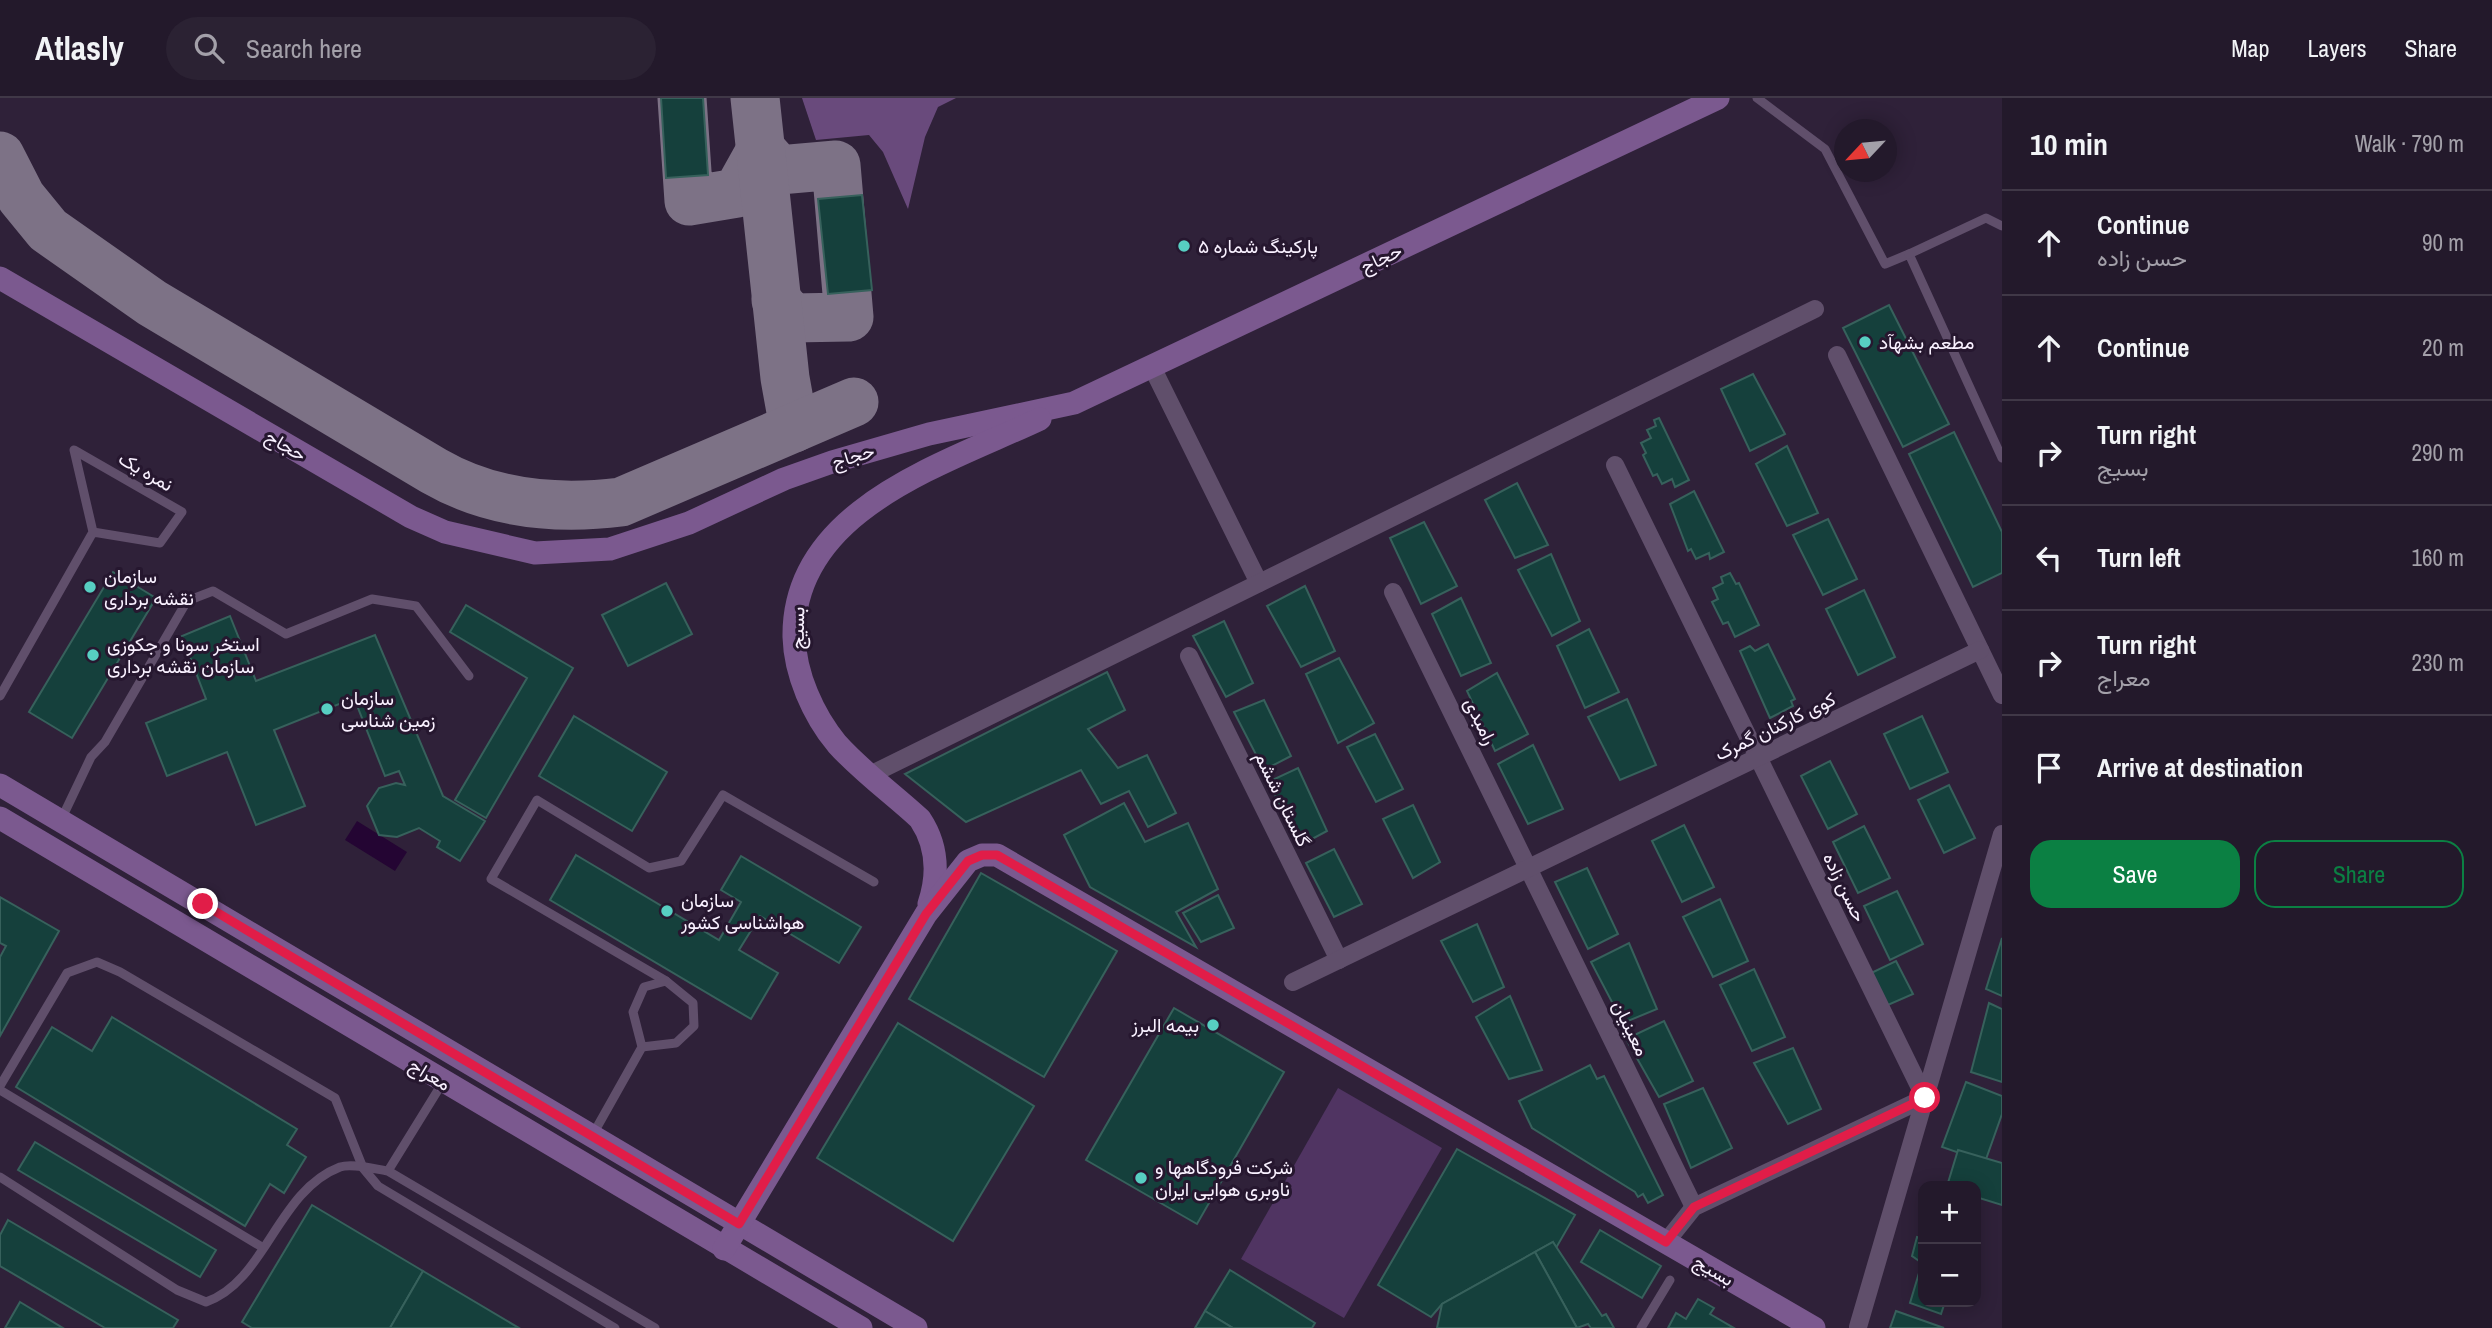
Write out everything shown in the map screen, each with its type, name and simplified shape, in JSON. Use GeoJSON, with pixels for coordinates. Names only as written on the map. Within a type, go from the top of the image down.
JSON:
{"type":"FeatureCollection","features":[{"type":"Feature","properties":{"kind":"main road","name":"حجاج"},"geometry":{"type":"LineString","coordinates":[[0,278],[411,517],[445,532],[535,552],[610,549],[689,523],[784,479],[832,462],[929,434],[1074,403],[1718,98]]}},
{"type":"Feature","properties":{"kind":"main road","name":"بسیج"},"geometry":{"type":"LineString","coordinates":[[926,914],[936,883],[933,846],[928,831],[920,819],[837,743],[810,701],[800,676],[794,649],[794,617],[800,590],[826,543],[870,503],[1074,403]]}},
{"type":"Feature","properties":{"kind":"main road","name":"معراج"},"geometry":{"type":"LineString","coordinates":[[0,785],[916,1328]]}},
{"type":"Feature","properties":{"kind":"main road","name":"معراج"},"geometry":{"type":"LineString","coordinates":[[0,818],[861,1328]]}},
{"type":"Feature","properties":{"kind":"main road","name":"بسیج"},"geometry":{"type":"LineString","coordinates":[[926,914],[968,861],[982,855],[997,855],[1814,1328]]}},
{"type":"Feature","properties":{"kind":"main road"},"geometry":{"type":"LineString","coordinates":[[724,1249],[926,914]]}},
{"type":"Feature","properties":{"kind":"main road"},"geometry":{"type":"LineString","coordinates":[[443,1082],[457,1058]]}},
{"type":"Feature","properties":{"kind":"street"},"geometry":{"type":"LineString","coordinates":[[872,774],[1815,309]]}},
{"type":"Feature","properties":{"kind":"street"},"geometry":{"type":"LineString","coordinates":[[1837,355],[2002,695]]}},
{"type":"Feature","properties":{"kind":"street"},"geometry":{"type":"LineString","coordinates":[[1152,367],[1259,583]]}},
{"type":"Feature","properties":{"kind":"street","name":"حسن زاده"},"geometry":{"type":"LineString","coordinates":[[1615,465],[1925,1098]]}},
{"type":"Feature","properties":{"kind":"street","name":"رامبدی"},"geometry":{"type":"LineString","coordinates":[[1394,592],[1530,867]]}},
{"type":"Feature","properties":{"kind":"street","name":"کوی کارکنان گمرک"},"geometry":{"type":"LineString","coordinates":[[1293,982],[1980,650]]}},
{"type":"Feature","properties":{"kind":"street","name":"گلستان ششم"},"geometry":{"type":"LineString","coordinates":[[1189,656],[1339,960]]}},
{"type":"Feature","properties":{"kind":"street"},"geometry":{"type":"LineString","coordinates":[[1858,1327],[2002,834]]}},
{"type":"Feature","properties":{"kind":"street","name":"معینیان"},"geometry":{"type":"LineString","coordinates":[[1530,867],[1694,1207]]}},
{"type":"Feature","properties":{"kind":"street"},"geometry":{"type":"LineString","coordinates":[[1666,1242],[1694,1207],[1925,1098]]}},
{"type":"Feature","properties":{"kind":"lane"},"geometry":{"type":"LineString","coordinates":[[1757,98],[1825,149],[1885,264],[1986,218],[2002,226]]}},
{"type":"Feature","properties":{"kind":"lane"},"geometry":{"type":"LineString","coordinates":[[1909,254],[2002,458]]}},
{"type":"Feature","properties":{"kind":"lane","name":"نمره یک"},"geometry":{"type":"LineString","coordinates":[[74,450],[182,512],[160,543],[93,533],[74,450]]}},
{"type":"Feature","properties":{"kind":"lane"},"geometry":{"type":"LineString","coordinates":[[0,696],[93,533]]}},
{"type":"Feature","properties":{"kind":"lane"},"geometry":{"type":"LineString","coordinates":[[60,821],[91,757],[105,741],[187,601],[212,591],[286,634],[372,599],[416,606],[469,676]]}},
{"type":"Feature","properties":{"kind":"lane"},"geometry":{"type":"LineString","coordinates":[[642,1047],[676,1043],[694,1026],[693,1003],[666,981],[491,879],[537,800],[649,868],[681,861],[723,794],[874,882]]}},
{"type":"Feature","properties":{"kind":"lane"},"geometry":{"type":"LineString","coordinates":[[262,1247],[0,1088],[66,973],[97,962],[335,1098],[363,1168],[378,1185],[615,1328]]}},
{"type":"Feature","properties":{"kind":"lane"},"geometry":{"type":"LineString","coordinates":[[591,1137],[642,1047],[633,1012],[645,987],[666,981]]}},
{"type":"Feature","properties":{"kind":"lane"},"geometry":{"type":"LineString","coordinates":[[388,1171],[443,1082]]}},
{"type":"Feature","properties":{"kind":"lane"},"geometry":{"type":"LineString","coordinates":[[0,1177],[177,1290],[206,1302],[225,1296],[237,1285],[262,1247],[311,1185],[342,1166],[388,1171],[655,1328]]}},
{"type":"Feature","properties":{"kind":"lane"},"geometry":{"type":"LineString","coordinates":[[1642,1328],[1670,1280]]}},
{"type":"Feature","properties":{"kind":"shaded area"},"geometry":{"type":"Polygon","coordinates":[[[802,98],[956,98],[938,107],[925,137],[908,209],[883,152],[869,135],[816,140],[802,98]]]}},
{"type":"Feature","properties":{"kind":"shaded area"},"geometry":{"type":"Polygon","coordinates":[[[357,821],[407,852],[395,871],[345,840],[357,821]]]}},
{"type":"Feature","properties":{"kind":"shaded area"},"geometry":{"type":"Polygon","coordinates":[[[1338,1088],[1442,1148],[1344,1318],[1241,1259],[1338,1088]]]}},
{"type":"Feature","properties":{"kind":"building"},"geometry":{"type":"Polygon","coordinates":[[[661,98],[703,98],[708,175],[666,178],[661,98]]]}},
{"type":"Feature","properties":{"kind":"building"},"geometry":{"type":"Polygon","coordinates":[[[862,195],[872,290],[828,294],[818,199],[862,195]]]}},
{"type":"Feature","properties":{"kind":"building"},"geometry":{"type":"Polygon","coordinates":[[[1889,305],[1949,424],[1903,447],[1843,328],[1889,305]]]}},
{"type":"Feature","properties":{"kind":"building"},"geometry":{"type":"Polygon","coordinates":[[[1753,374],[1785,434],[1750,451],[1721,389],[1753,374]]]}},
{"type":"Feature","properties":{"kind":"building"},"geometry":{"type":"Polygon","coordinates":[[[1659,418],[1689,480],[1675,487],[1672,479],[1662,484],[1657,474],[1653,476],[1643,455],[1646,453],[1641,443],[1651,438],[1647,430],[1656,426],[1654,420],[1659,418]]]}},
{"type":"Feature","properties":{"kind":"building"},"geometry":{"type":"Polygon","coordinates":[[[1954,432],[2002,532],[2002,573],[1973,587],[1909,454],[1954,432]]]}},
{"type":"Feature","properties":{"kind":"building"},"geometry":{"type":"Polygon","coordinates":[[[1787,446],[1818,513],[1787,526],[1756,464],[1787,446]]]}},
{"type":"Feature","properties":{"kind":"building"},"geometry":{"type":"Polygon","coordinates":[[[1517,483],[1548,545],[1515,558],[1485,500],[1517,483]]]}},
{"type":"Feature","properties":{"kind":"building"},"geometry":{"type":"Polygon","coordinates":[[[1694,491],[1724,552],[1710,559],[1709,553],[1696,559],[1691,549],[1688,551],[1670,504],[1694,491]]]}},
{"type":"Feature","properties":{"kind":"building"},"geometry":{"type":"Polygon","coordinates":[[[1828,519],[1857,579],[1823,595],[1793,535],[1828,519]]]}},
{"type":"Feature","properties":{"kind":"building"},"geometry":{"type":"Polygon","coordinates":[[[1424,522],[1457,586],[1421,604],[1390,538],[1424,522]]]}},
{"type":"Feature","properties":{"kind":"building"},"geometry":{"type":"Polygon","coordinates":[[[1551,554],[1580,621],[1552,636],[1518,570],[1551,554]]]}},
{"type":"Feature","properties":{"kind":"building","name":"استخر سونا و جکوزی سازمان نقشه برداری"},"geometry":{"type":"Polygon","coordinates":[[[113,572],[156,598],[72,738],[29,712],[113,572]]]}},
{"type":"Feature","properties":{"kind":"building"},"geometry":{"type":"Polygon","coordinates":[[[1730,573],[1736,584],[1739,583],[1759,625],[1735,637],[1728,622],[1723,624],[1712,602],[1718,599],[1713,588],[1723,583],[1721,577],[1730,573]]]}},
{"type":"Feature","properties":{"kind":"building"},"geometry":{"type":"Polygon","coordinates":[[[666,583],[692,634],[628,666],[602,615],[666,583]]]}},
{"type":"Feature","properties":{"kind":"building"},"geometry":{"type":"Polygon","coordinates":[[[1305,586],[1335,651],[1301,667],[1267,606],[1305,586]]]}},
{"type":"Feature","properties":{"kind":"building"},"geometry":{"type":"Polygon","coordinates":[[[1864,590],[1895,657],[1858,675],[1826,609],[1864,590]]]}},
{"type":"Feature","properties":{"kind":"building"},"geometry":{"type":"Polygon","coordinates":[[[1461,598],[1491,663],[1461,676],[1432,614],[1461,598]]]}},
{"type":"Feature","properties":{"kind":"building"},"geometry":{"type":"Polygon","coordinates":[[[466,605],[573,668],[486,818],[455,800],[527,678],[450,632],[466,605]]]}},
{"type":"Feature","properties":{"kind":"building"},"geometry":{"type":"Polygon","coordinates":[[[230,616],[256,681],[375,635],[443,796],[485,821],[460,861],[437,847],[440,841],[419,828],[397,837],[379,835],[367,806],[379,788],[396,783],[405,785],[399,771],[385,776],[354,698],[274,730],[305,806],[256,825],[227,752],[167,776],[146,723],[206,699],[182,636],[230,616]]]}},
{"type":"Feature","properties":{"kind":"building"},"geometry":{"type":"Polygon","coordinates":[[[1224,621],[1253,683],[1226,697],[1193,636],[1224,621]]]}},
{"type":"Feature","properties":{"kind":"building"},"geometry":{"type":"Polygon","coordinates":[[[1589,629],[1619,692],[1585,708],[1557,646],[1589,629]]]}},
{"type":"Feature","properties":{"kind":"building"},"geometry":{"type":"Polygon","coordinates":[[[1768,644],[1795,699],[1791,701],[1793,706],[1770,718],[1740,651],[1750,646],[1755,651],[1768,644]]]}},
{"type":"Feature","properties":{"kind":"building"},"geometry":{"type":"Polygon","coordinates":[[[1339,658],[1374,723],[1338,743],[1306,674],[1339,658]]]}},
{"type":"Feature","properties":{"kind":"building"},"geometry":{"type":"Polygon","coordinates":[[[1107,672],[1125,710],[1088,729],[1118,768],[1147,755],[1176,813],[1148,827],[1129,791],[1101,804],[1081,770],[966,822],[905,774],[1107,672]]]}},
{"type":"Feature","properties":{"kind":"building"},"geometry":{"type":"Polygon","coordinates":[[[1497,673],[1528,734],[1495,751],[1467,691],[1497,673]]]}},
{"type":"Feature","properties":{"kind":"building"},"geometry":{"type":"Polygon","coordinates":[[[1627,699],[1656,765],[1620,780],[1588,717],[1627,699]]]}},
{"type":"Feature","properties":{"kind":"building"},"geometry":{"type":"Polygon","coordinates":[[[1264,700],[1291,756],[1264,770],[1234,712],[1264,700]]]}},
{"type":"Feature","properties":{"kind":"building"},"geometry":{"type":"Polygon","coordinates":[[[574,716],[667,772],[632,831],[539,776],[574,716]]]}},
{"type":"Feature","properties":{"kind":"building"},"geometry":{"type":"Polygon","coordinates":[[[1922,716],[1948,772],[1910,789],[1884,734],[1922,716]]]}},
{"type":"Feature","properties":{"kind":"building"},"geometry":{"type":"Polygon","coordinates":[[[1375,734],[1403,789],[1376,802],[1347,747],[1375,734]]]}},
{"type":"Feature","properties":{"kind":"building"},"geometry":{"type":"Polygon","coordinates":[[[1533,745],[1563,809],[1528,824],[1498,764],[1533,745]]]}},
{"type":"Feature","properties":{"kind":"building"},"geometry":{"type":"Polygon","coordinates":[[[1830,761],[1857,814],[1828,829],[1801,776],[1830,761]]]}},
{"type":"Feature","properties":{"kind":"building"},"geometry":{"type":"Polygon","coordinates":[[[1298,768],[1327,831],[1301,845],[1268,782],[1298,768]]]}},
{"type":"Feature","properties":{"kind":"building"},"geometry":{"type":"Polygon","coordinates":[[[1949,785],[1975,838],[1944,853],[1918,800],[1949,785]]]}},
{"type":"Feature","properties":{"kind":"building"},"geometry":{"type":"Polygon","coordinates":[[[1124,803],[1145,842],[1188,823],[1218,889],[1176,912],[1196,947],[1090,887],[1064,835],[1124,803]]]}},
{"type":"Feature","properties":{"kind":"building"},"geometry":{"type":"Polygon","coordinates":[[[1413,805],[1440,862],[1413,878],[1383,819],[1413,805]]]}},
{"type":"Feature","properties":{"kind":"building"},"geometry":{"type":"Polygon","coordinates":[[[1684,825],[1714,887],[1682,902],[1652,841],[1684,825]]]}},
{"type":"Feature","properties":{"kind":"building"},"geometry":{"type":"Polygon","coordinates":[[[1864,826],[1890,878],[1858,893],[1833,842],[1864,826]]]}},
{"type":"Feature","properties":{"kind":"building"},"geometry":{"type":"Polygon","coordinates":[[[1334,849],[1362,904],[1334,917],[1306,863],[1334,849]]]}},
{"type":"Feature","properties":{"kind":"building"},"geometry":{"type":"Polygon","coordinates":[[[576,855],[719,940],[741,902],[721,890],[741,856],[861,927],[839,963],[760,916],[739,950],[778,973],[751,1019],[550,900],[576,855]]]}},
{"type":"Feature","properties":{"kind":"building"},"geometry":{"type":"Polygon","coordinates":[[[1587,868],[1618,934],[1588,949],[1555,882],[1587,868]]]}},
{"type":"Feature","properties":{"kind":"building"},"geometry":{"type":"Polygon","coordinates":[[[981,873],[1117,951],[1044,1077],[909,999],[981,873]]]}},
{"type":"Feature","properties":{"kind":"building"},"geometry":{"type":"Polygon","coordinates":[[[1897,891],[1923,944],[1890,960],[1864,906],[1897,891]]]}},
{"type":"Feature","properties":{"kind":"building"},"geometry":{"type":"Polygon","coordinates":[[[1218,895],[1234,928],[1201,942],[1183,913],[1218,895]]]}},
{"type":"Feature","properties":{"kind":"building"},"geometry":{"type":"Polygon","coordinates":[[[0,897],[59,931],[0,1036],[0,957],[6,946],[0,943],[0,897]]]}},
{"type":"Feature","properties":{"kind":"building"},"geometry":{"type":"Polygon","coordinates":[[[1720,899],[1748,961],[1713,977],[1683,917],[1720,899]]]}},
{"type":"Feature","properties":{"kind":"building"},"geometry":{"type":"Polygon","coordinates":[[[1477,924],[1504,987],[1473,1002],[1441,941],[1477,924]]]}},
{"type":"Feature","properties":{"kind":"building"},"geometry":{"type":"Polygon","coordinates":[[[2002,938],[2002,996],[1986,989],[2002,938]]]}},
{"type":"Feature","properties":{"kind":"building"},"geometry":{"type":"Polygon","coordinates":[[[1629,943],[1657,1009],[1623,1023],[1591,962],[1629,943]]]}},
{"type":"Feature","properties":{"kind":"building"},"geometry":{"type":"Polygon","coordinates":[[[1896,961],[1913,994],[1881,1008],[1865,976],[1896,961]]]}},
{"type":"Feature","properties":{"kind":"building"},"geometry":{"type":"Polygon","coordinates":[[[1754,969],[1785,1037],[1752,1051],[1720,985],[1754,969]]]}},
{"type":"Feature","properties":{"kind":"building"},"geometry":{"type":"Polygon","coordinates":[[[1510,996],[1542,1070],[1509,1079],[1476,1017],[1510,996]]]}},
{"type":"Feature","properties":{"kind":"building"},"geometry":{"type":"Polygon","coordinates":[[[1989,1003],[2002,1009],[2002,1082],[1971,1072],[1989,1003]]]}},
{"type":"Feature","properties":{"kind":"building"},"geometry":{"type":"Polygon","coordinates":[[[1174,1008],[1284,1072],[1197,1224],[1086,1160],[1174,1008]]]}},
{"type":"Feature","properties":{"kind":"building"},"geometry":{"type":"Polygon","coordinates":[[[112,1017],[297,1129],[287,1145],[306,1157],[284,1193],[270,1184],[245,1226],[16,1087],[52,1027],[92,1051],[112,1017]]]}},
{"type":"Feature","properties":{"kind":"building"},"geometry":{"type":"Polygon","coordinates":[[[1664,1021],[1693,1081],[1659,1097],[1626,1039],[1664,1021]]]}},
{"type":"Feature","properties":{"kind":"building"},"geometry":{"type":"Polygon","coordinates":[[[898,1023],[1034,1106],[953,1241],[817,1158],[898,1023]]]}},
{"type":"Feature","properties":{"kind":"building"},"geometry":{"type":"Polygon","coordinates":[[[1793,1048],[1821,1109],[1788,1124],[1754,1063],[1793,1048]]]}},
{"type":"Feature","properties":{"kind":"building"},"geometry":{"type":"Polygon","coordinates":[[[1590,1065],[1597,1079],[1604,1076],[1663,1195],[1648,1203],[1643,1194],[1638,1197],[1635,1192],[1532,1128],[1519,1101],[1590,1065]]]}},
{"type":"Feature","properties":{"kind":"building"},"geometry":{"type":"Polygon","coordinates":[[[1966,1082],[2002,1096],[2002,1114],[1985,1162],[1942,1147],[1966,1082]]]}},
{"type":"Feature","properties":{"kind":"building"},"geometry":{"type":"Polygon","coordinates":[[[1703,1088],[1732,1148],[1691,1168],[1664,1104],[1703,1088]]]}},
{"type":"Feature","properties":{"kind":"building"},"geometry":{"type":"Polygon","coordinates":[[[35,1142],[216,1250],[200,1277],[18,1170],[35,1142]]]}},
{"type":"Feature","properties":{"kind":"building"},"geometry":{"type":"Polygon","coordinates":[[[1457,1149],[1575,1215],[1556,1248],[1553,1242],[1442,1304],[1431,1317],[1378,1285],[1457,1149]]]}},
{"type":"Feature","properties":{"kind":"building"},"geometry":{"type":"Polygon","coordinates":[[[1958,1150],[2002,1163],[2002,1205],[1981,1199],[1981,1181],[1949,1181],[1958,1150]]]}},
{"type":"Feature","properties":{"kind":"building"},"geometry":{"type":"Polygon","coordinates":[[[312,1205],[423,1271],[390,1328],[252,1328],[242,1322],[312,1205]]]}},
{"type":"Feature","properties":{"kind":"building"},"geometry":{"type":"Polygon","coordinates":[[[8,1220],[178,1320],[173,1328],[105,1328],[0,1266],[0,1235],[8,1220]]]}},
{"type":"Feature","properties":{"kind":"building"},"geometry":{"type":"Polygon","coordinates":[[[1600,1230],[1661,1266],[1642,1298],[1581,1262],[1600,1230]]]}},
{"type":"Feature","properties":{"kind":"building"},"geometry":{"type":"Polygon","coordinates":[[[1917,1237],[1918,1260],[1912,1256],[1917,1237]]]}},
{"type":"Feature","properties":{"kind":"building"},"geometry":{"type":"Polygon","coordinates":[[[1553,1242],[1602,1316],[1606,1314],[1614,1328],[1591,1328],[1588,1324],[1577,1328],[1535,1252],[1553,1242]]]}},
{"type":"Feature","properties":{"kind":"building"},"geometry":{"type":"Polygon","coordinates":[[[1535,1252],[1577,1328],[1437,1328],[1442,1304],[1535,1252]]]}},
{"type":"Feature","properties":{"kind":"building"},"geometry":{"type":"Polygon","coordinates":[[[1230,1270],[1315,1323],[1312,1328],[1233,1328],[1205,1311],[1230,1270]]]}},
{"type":"Feature","properties":{"kind":"building"},"geometry":{"type":"Polygon","coordinates":[[[423,1271],[519,1328],[390,1328],[423,1271]]]}},
{"type":"Feature","properties":{"kind":"building"},"geometry":{"type":"Polygon","coordinates":[[[1918,1276],[1918,1306],[1910,1303],[1918,1276]]]}},
{"type":"Feature","properties":{"kind":"building"},"geometry":{"type":"Polygon","coordinates":[[[1698,1299],[1714,1308],[1710,1314],[1734,1328],[1668,1328],[1676,1313],[1686,1319],[1698,1299]]]}},
{"type":"Feature","properties":{"kind":"building"},"geometry":{"type":"Polygon","coordinates":[[[20,1302],[63,1328],[5,1328],[20,1302]]]}},
{"type":"Feature","properties":{"kind":"building"},"geometry":{"type":"Polygon","coordinates":[[[1921,1307],[1943,1307],[1941,1314],[1921,1307]]]}},
{"type":"Feature","properties":{"kind":"building"},"geometry":{"type":"Polygon","coordinates":[[[1205,1311],[1233,1328],[1195,1328],[1205,1311]]]}},
{"type":"Feature","properties":{"kind":"building"},"geometry":{"type":"Polygon","coordinates":[[[1896,1311],[1944,1328],[1890,1328],[1896,1311]]]}},
{"type":"Feature","properties":{"kind":"taxiway"},"geometry":{"type":"LineString","coordinates":[[682,98],[689,201],[737,193],[761,150],[779,170],[836,165],[849,317],[792,318],[776,300]]}},
{"type":"Feature","properties":{"kind":"taxiway"},"geometry":{"type":"LineString","coordinates":[[755,98],[785,378],[794,428]]}},
{"type":"Feature","properties":{"kind":"taxiway"},"geometry":{"type":"LineString","coordinates":[[0,156],[21,197],[48,230],[152,303],[434,471],[478,491],[524,502],[548,504],[621,502],[854,402]]}},
{"type":"Feature","properties":{"kind":"place","name":"پارکینگ شماره ۵"},"geometry":{"type":"Point","coordinates":[1184,246]}},
{"type":"Feature","properties":{"kind":"place","name":"مطعم بشهآد"},"geometry":{"type":"Point","coordinates":[1865,342]}},
{"type":"Feature","properties":{"kind":"place","name":"سازمان نقشه برداری"},"geometry":{"type":"Point","coordinates":[90,587]}},
{"type":"Feature","properties":{"kind":"place","name":"استخر سونا و جکوزی سازمان نقشه برداری"},"geometry":{"type":"Point","coordinates":[93,655]}},
{"type":"Feature","properties":{"kind":"place","name":"سازمان زمین شناسی"},"geometry":{"type":"Point","coordinates":[327,709]}},
{"type":"Feature","properties":{"kind":"place","name":"سازمان هواشناسی کشور"},"geometry":{"type":"Point","coordinates":[667,911]}},
{"type":"Feature","properties":{"kind":"place","name":"بیمه البرز"},"geometry":{"type":"Point","coordinates":[1213,1025]}},
{"type":"Feature","properties":{"kind":"place","name":"شرکت فرودگاهها و ناوبری هوایی ایران"},"geometry":{"type":"Point","coordinates":[1141,1178]}},
{"type":"Feature","properties":{"kind":"route"},"geometry":{"type":"LineString","coordinates":[[203,904],[433,1044],[739,1224],[926,914],[968,861],[982,855],[997,855],[1666,1242],[1694,1207],[1925,1098]]}}]}
